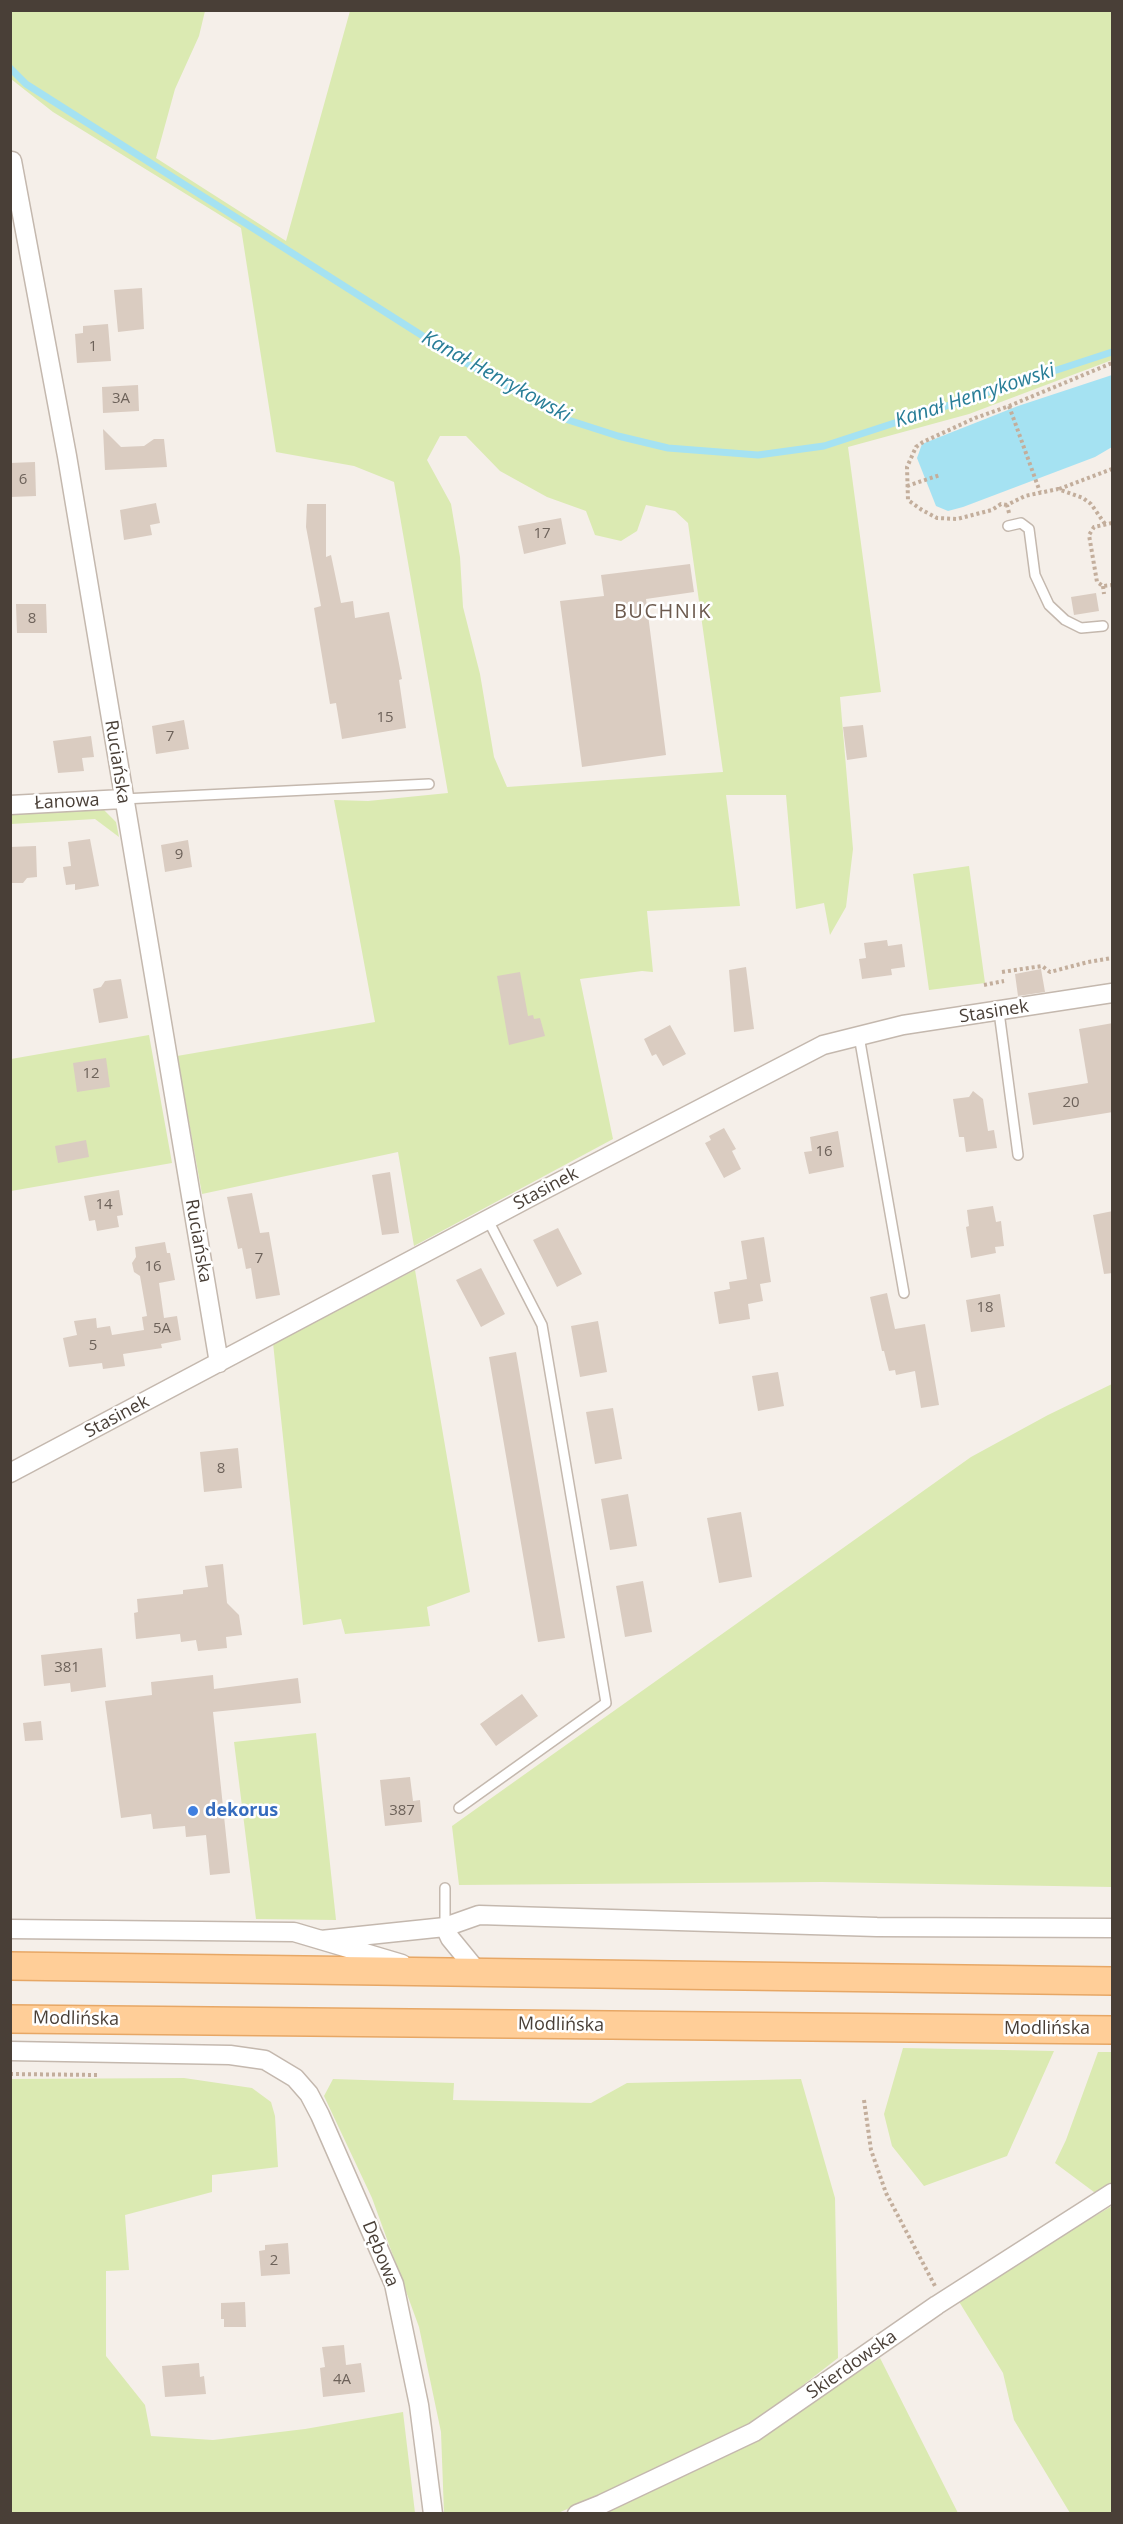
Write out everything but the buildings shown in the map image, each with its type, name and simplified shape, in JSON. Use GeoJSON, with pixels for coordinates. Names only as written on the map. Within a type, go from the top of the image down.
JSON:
{"type":"FeatureCollection","features":[{"type":"Feature","properties":{"kind":"main road"},"geometry":{"type":"LineString","coordinates":[[10,1966],[1113,1981]]}},
{"type":"Feature","properties":{"kind":"main road","name":"Modlińska"},"geometry":{"type":"LineString","coordinates":[[10,2019],[1113,2030]]}},
{"type":"Feature","properties":{"kind":"street","name":"Ruciańska"},"geometry":{"type":"LineString","coordinates":[[12,161],[67,456],[219,1364]]}},
{"type":"Feature","properties":{"kind":"street","name":"Łanowa"},"geometry":{"type":"LineString","coordinates":[[10,805],[123,799]]}},
{"type":"Feature","properties":{"kind":"street","name":"Stasinek"},"geometry":{"type":"LineString","coordinates":[[10,1473],[823,1045],[903,1026],[1113,993]]}},
{"type":"Feature","properties":{"kind":"street"},"geometry":{"type":"LineString","coordinates":[[321,1940],[445,1927],[479,1915],[877,1927],[1113,1928]]}},
{"type":"Feature","properties":{"kind":"street"},"geometry":{"type":"LineString","coordinates":[[445,1927],[450,1938],[477,1971]]}},
{"type":"Feature","properties":{"kind":"street"},"geometry":{"type":"LineString","coordinates":[[10,1929],[294,1932],[423,1971]]}},
{"type":"Feature","properties":{"kind":"street","name":"Modlińska"},"geometry":{"type":"LineString","coordinates":[[10,2051],[230,2055]]}},
{"type":"Feature","properties":{"kind":"street","name":"Dębowa"},"geometry":{"type":"LineString","coordinates":[[230,2055],[265,2060],[295,2078],[309,2094],[334,2144],[394,2284],[419,2405],[433,2514]]}},
{"type":"Feature","properties":{"kind":"street","name":"Skierdowska"},"geometry":{"type":"LineString","coordinates":[[577,2514],[754,2432],[937,2306],[1113,2193]]}},
{"type":"Feature","properties":{"kind":"lane"},"geometry":{"type":"LineString","coordinates":[[1010,526],[1021,523],[1029,529],[1035,575],[1049,605],[1065,620],[1081,628],[1103,626]]}},
{"type":"Feature","properties":{"kind":"lane"},"geometry":{"type":"LineString","coordinates":[[123,799],[429,784]]}},
{"type":"Feature","properties":{"kind":"lane"},"geometry":{"type":"LineString","coordinates":[[999,1012],[1018,1155]]}},
{"type":"Feature","properties":{"kind":"lane"},"geometry":{"type":"LineString","coordinates":[[859,1036],[904,1293]]}},
{"type":"Feature","properties":{"kind":"lane"},"geometry":{"type":"LineString","coordinates":[[459,1808],[606,1703],[542,1325],[488,1220]]}},
{"type":"Feature","properties":{"kind":"lane"},"geometry":{"type":"LineString","coordinates":[[445,1888],[445,1927]]}},
{"type":"Feature","properties":{"kind":"path"},"geometry":{"type":"LineString","coordinates":[[1113,363],[1010,409],[975,417],[923,441],[916,447],[907,467],[908,500],[937,518],[957,519],[992,510],[1001,504],[1007,505],[1040,492],[1058,489],[1113,469]]}},
{"type":"Feature","properties":{"kind":"path"},"geometry":{"type":"LineString","coordinates":[[1010,409],[1040,492]]}},
{"type":"Feature","properties":{"kind":"path"},"geometry":{"type":"LineString","coordinates":[[908,486],[940,475]]}},
{"type":"Feature","properties":{"kind":"path"},"geometry":{"type":"LineString","coordinates":[[1058,489],[1075,494],[1091,504],[1105,524]]}},
{"type":"Feature","properties":{"kind":"path"},"geometry":{"type":"LineString","coordinates":[[1007,505],[1010,526]]}},
{"type":"Feature","properties":{"kind":"path"},"geometry":{"type":"LineString","coordinates":[[1113,523],[1094,527],[1089,535],[1097,582],[1103,586],[1113,585]]}},
{"type":"Feature","properties":{"kind":"path"},"geometry":{"type":"LineString","coordinates":[[1103,586],[1104,594]]}},
{"type":"Feature","properties":{"kind":"path"},"geometry":{"type":"LineString","coordinates":[[1002,972],[1042,966],[1050,972],[1113,958]]}},
{"type":"Feature","properties":{"kind":"path"},"geometry":{"type":"LineString","coordinates":[[984,985],[1004,981]]}},
{"type":"Feature","properties":{"kind":"path"},"geometry":{"type":"LineString","coordinates":[[10,2074],[106,2075]]}},
{"type":"Feature","properties":{"kind":"path"},"geometry":{"type":"LineString","coordinates":[[864,2100],[871,2150],[886,2193],[938,2292],[937,2306]]}},
{"type":"Feature","properties":{"kind":"green space"},"geometry":{"type":"Polygon","coordinates":[[[10,11],[205,11],[199,36],[175,89],[156,158],[286,241],[350,11],[1112,11],[1112,360],[969,414],[848,447],[881,692],[840,697],[853,849],[846,907],[830,935],[824,903],[796,909],[786,795],[726,795],[740,906],[647,911],[653,972],[642,971],[580,979],[613,1139],[414,1246],[398,1152],[202,1194],[177,1056],[375,1022],[334,800],[368,801],[448,793],[394,482],[354,466],[276,452],[241,228],[53,112],[11,79],[10,11]],[[440,436],[427,460],[451,504],[460,557],[463,607],[480,674],[494,757],[507,787],[723,772],[688,523],[675,511],[646,505],[637,531],[621,541],[595,535],[586,511],[547,497],[500,471],[466,436],[440,436]]]}},
{"type":"Feature","properties":{"kind":"green space"},"geometry":{"type":"Polygon","coordinates":[[[104,810],[116,822],[119,837],[95,819],[11,824],[11,813],[104,810]]]}},
{"type":"Feature","properties":{"kind":"green space"},"geometry":{"type":"Polygon","coordinates":[[[969,866],[985,983],[929,990],[913,874],[969,866]]]}},
{"type":"Feature","properties":{"kind":"green space"},"geometry":{"type":"Polygon","coordinates":[[[149,1035],[172,1163],[11,1191],[11,1059],[149,1035]]]}},
{"type":"Feature","properties":{"kind":"green space"},"geometry":{"type":"Polygon","coordinates":[[[415,1270],[470,1592],[427,1607],[430,1626],[345,1634],[341,1619],[303,1625],[273,1343],[415,1270]]]}},
{"type":"Feature","properties":{"kind":"green space"},"geometry":{"type":"Polygon","coordinates":[[[1112,1384],[1112,1887],[822,1882],[459,1885],[452,1826],[971,1457],[1048,1415],[1112,1384]]]}},
{"type":"Feature","properties":{"kind":"green space"},"geometry":{"type":"Polygon","coordinates":[[[316,1733],[336,1920],[256,1919],[234,1742],[316,1733]]]}},
{"type":"Feature","properties":{"kind":"green space"},"geometry":{"type":"Polygon","coordinates":[[[903,2048],[1054,2051],[1007,2156],[924,2186],[892,2146],[884,2114],[903,2048]]]}},
{"type":"Feature","properties":{"kind":"green space"},"geometry":{"type":"Polygon","coordinates":[[[1098,2052],[1112,2052],[1112,2185],[1098,2195],[1055,2163],[1066,2140],[1098,2052]]]}},
{"type":"Feature","properties":{"kind":"green space"},"geometry":{"type":"Polygon","coordinates":[[[184,2078],[252,2088],[271,2102],[275,2116],[278,2167],[212,2175],[212,2192],[125,2215],[129,2270],[106,2271],[106,2356],[145,2405],[151,2436],[213,2440],[305,2429],[403,2412],[415,2513],[11,2513],[11,2079],[184,2078]]]}},
{"type":"Feature","properties":{"kind":"green space"},"geometry":{"type":"Polygon","coordinates":[[[333,2079],[454,2083],[453,2100],[591,2103],[627,2083],[801,2079],[835,2198],[838,2358],[750,2426],[666,2467],[558,2513],[444,2513],[441,2432],[419,2327],[372,2198],[324,2096],[333,2079]]]}},
{"type":"Feature","properties":{"kind":"green space"},"geometry":{"type":"Polygon","coordinates":[[[1112,2206],[1112,2513],[1070,2513],[1014,2420],[1003,2373],[958,2300],[977,2285],[1112,2206]]]}},
{"type":"Feature","properties":{"kind":"green space"},"geometry":{"type":"Polygon","coordinates":[[[880,2358],[958,2513],[589,2514],[752,2440],[880,2358]]]}},
{"type":"Feature","properties":{"kind":"water"},"geometry":{"type":"Polygon","coordinates":[[[1112,375],[1112,447],[1095,457],[963,507],[948,511],[936,506],[917,458],[922,444],[1018,406],[1112,375]]]}},
{"type":"Feature","properties":{"kind":"waterway","name":"Kanał Henrykowski"},"geometry":{"type":"LineString","coordinates":[[10,68],[26,84],[459,359],[562,418],[618,436],[668,448],[758,455],[824,446],[1112,352]]}},
{"type":"Feature","properties":{"kind":"place","name":"dekorus"},"geometry":{"type":"Point","coordinates":[193,1811]}},
{"type":"Feature","properties":{"kind":"district","name":"BUCHNIK"},"geometry":{"type":"Point","coordinates":[663,612]}}]}
